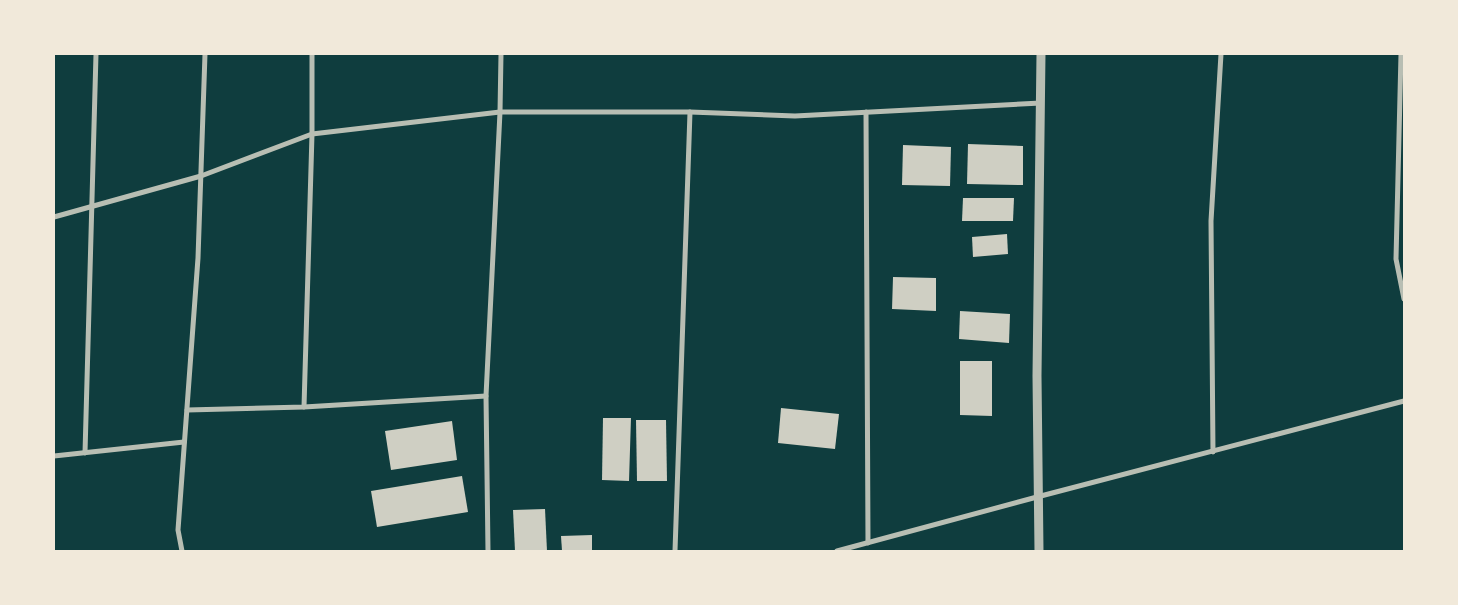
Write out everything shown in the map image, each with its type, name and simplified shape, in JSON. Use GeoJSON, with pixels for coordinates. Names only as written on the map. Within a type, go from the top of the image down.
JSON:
{"type":"FeatureCollection","features":[{"type":"Feature","properties":{"kind":"street"},"geometry":{"type":"LineString","coordinates":[[85,453],[96,54]]}},
{"type":"Feature","properties":{"kind":"street"},"geometry":{"type":"LineString","coordinates":[[182,551],[178,530],[198,258],[205,54]]}},
{"type":"Feature","properties":{"kind":"street"},"geometry":{"type":"LineString","coordinates":[[304,408],[312,134],[312,54]]}},
{"type":"Feature","properties":{"kind":"street"},"geometry":{"type":"LineString","coordinates":[[488,551],[486,396],[500,112],[501,54]]}},
{"type":"Feature","properties":{"kind":"street"},"geometry":{"type":"LineString","coordinates":[[1039,551],[1037,376],[1041,54]]}},
{"type":"Feature","properties":{"kind":"street"},"geometry":{"type":"LineString","coordinates":[[1213,452],[1211,221],[1221,54]]}},
{"type":"Feature","properties":{"kind":"street"},"geometry":{"type":"LineString","coordinates":[[1401,54],[1396,259],[1404,299]]}},
{"type":"Feature","properties":{"kind":"street"},"geometry":{"type":"LineString","coordinates":[[54,217],[201,176],[312,134],[500,112],[690,112],[795,116],[1041,103]]}},
{"type":"Feature","properties":{"kind":"street"},"geometry":{"type":"LineString","coordinates":[[674,551],[690,112]]}},
{"type":"Feature","properties":{"kind":"street"},"geometry":{"type":"LineString","coordinates":[[866,112],[868,543]]}},
{"type":"Feature","properties":{"kind":"street"},"geometry":{"type":"LineString","coordinates":[[187,410],[304,408],[486,396]]}},
{"type":"Feature","properties":{"kind":"street"},"geometry":{"type":"LineString","coordinates":[[837,551],[1404,401]]}},
{"type":"Feature","properties":{"kind":"street"},"geometry":{"type":"LineString","coordinates":[[54,456],[184,442]]}},
{"type":"Feature","properties":{"kind":"building"},"geometry":{"type":"Polygon","coordinates":[[[968,144],[1023,146],[1023,185],[967,184],[968,144]]]}},
{"type":"Feature","properties":{"kind":"building"},"geometry":{"type":"Polygon","coordinates":[[[903,145],[951,147],[950,186],[902,185],[903,145]]]}},
{"type":"Feature","properties":{"kind":"building"},"geometry":{"type":"Polygon","coordinates":[[[963,198],[1014,198],[1013,221],[962,221],[963,198]]]}},
{"type":"Feature","properties":{"kind":"building"},"geometry":{"type":"Polygon","coordinates":[[[1007,234],[1008,254],[973,257],[972,237],[1007,234]]]}},
{"type":"Feature","properties":{"kind":"building"},"geometry":{"type":"Polygon","coordinates":[[[893,277],[936,278],[936,311],[892,309],[893,277]]]}},
{"type":"Feature","properties":{"kind":"building"},"geometry":{"type":"Polygon","coordinates":[[[960,311],[1010,314],[1009,343],[959,339],[960,311]]]}},
{"type":"Feature","properties":{"kind":"building"},"geometry":{"type":"Polygon","coordinates":[[[960,361],[992,361],[992,416],[960,415],[960,361]]]}},
{"type":"Feature","properties":{"kind":"building"},"geometry":{"type":"Polygon","coordinates":[[[781,408],[839,414],[835,449],[778,443],[781,408]]]}},
{"type":"Feature","properties":{"kind":"building"},"geometry":{"type":"Polygon","coordinates":[[[603,418],[631,418],[629,481],[602,480],[603,418]]]}},
{"type":"Feature","properties":{"kind":"building"},"geometry":{"type":"Polygon","coordinates":[[[636,420],[666,420],[667,481],[637,481],[636,420]]]}},
{"type":"Feature","properties":{"kind":"building"},"geometry":{"type":"Polygon","coordinates":[[[452,421],[457,460],[391,470],[385,431],[452,421]]]}},
{"type":"Feature","properties":{"kind":"building"},"geometry":{"type":"Polygon","coordinates":[[[462,476],[468,512],[377,527],[371,491],[462,476]]]}},
{"type":"Feature","properties":{"kind":"building"},"geometry":{"type":"Polygon","coordinates":[[[545,509],[547,551],[515,551],[513,510],[545,509]]]}},
{"type":"Feature","properties":{"kind":"building"},"geometry":{"type":"Polygon","coordinates":[[[592,535],[592,551],[562,551],[561,536],[592,535]]]}}]}
